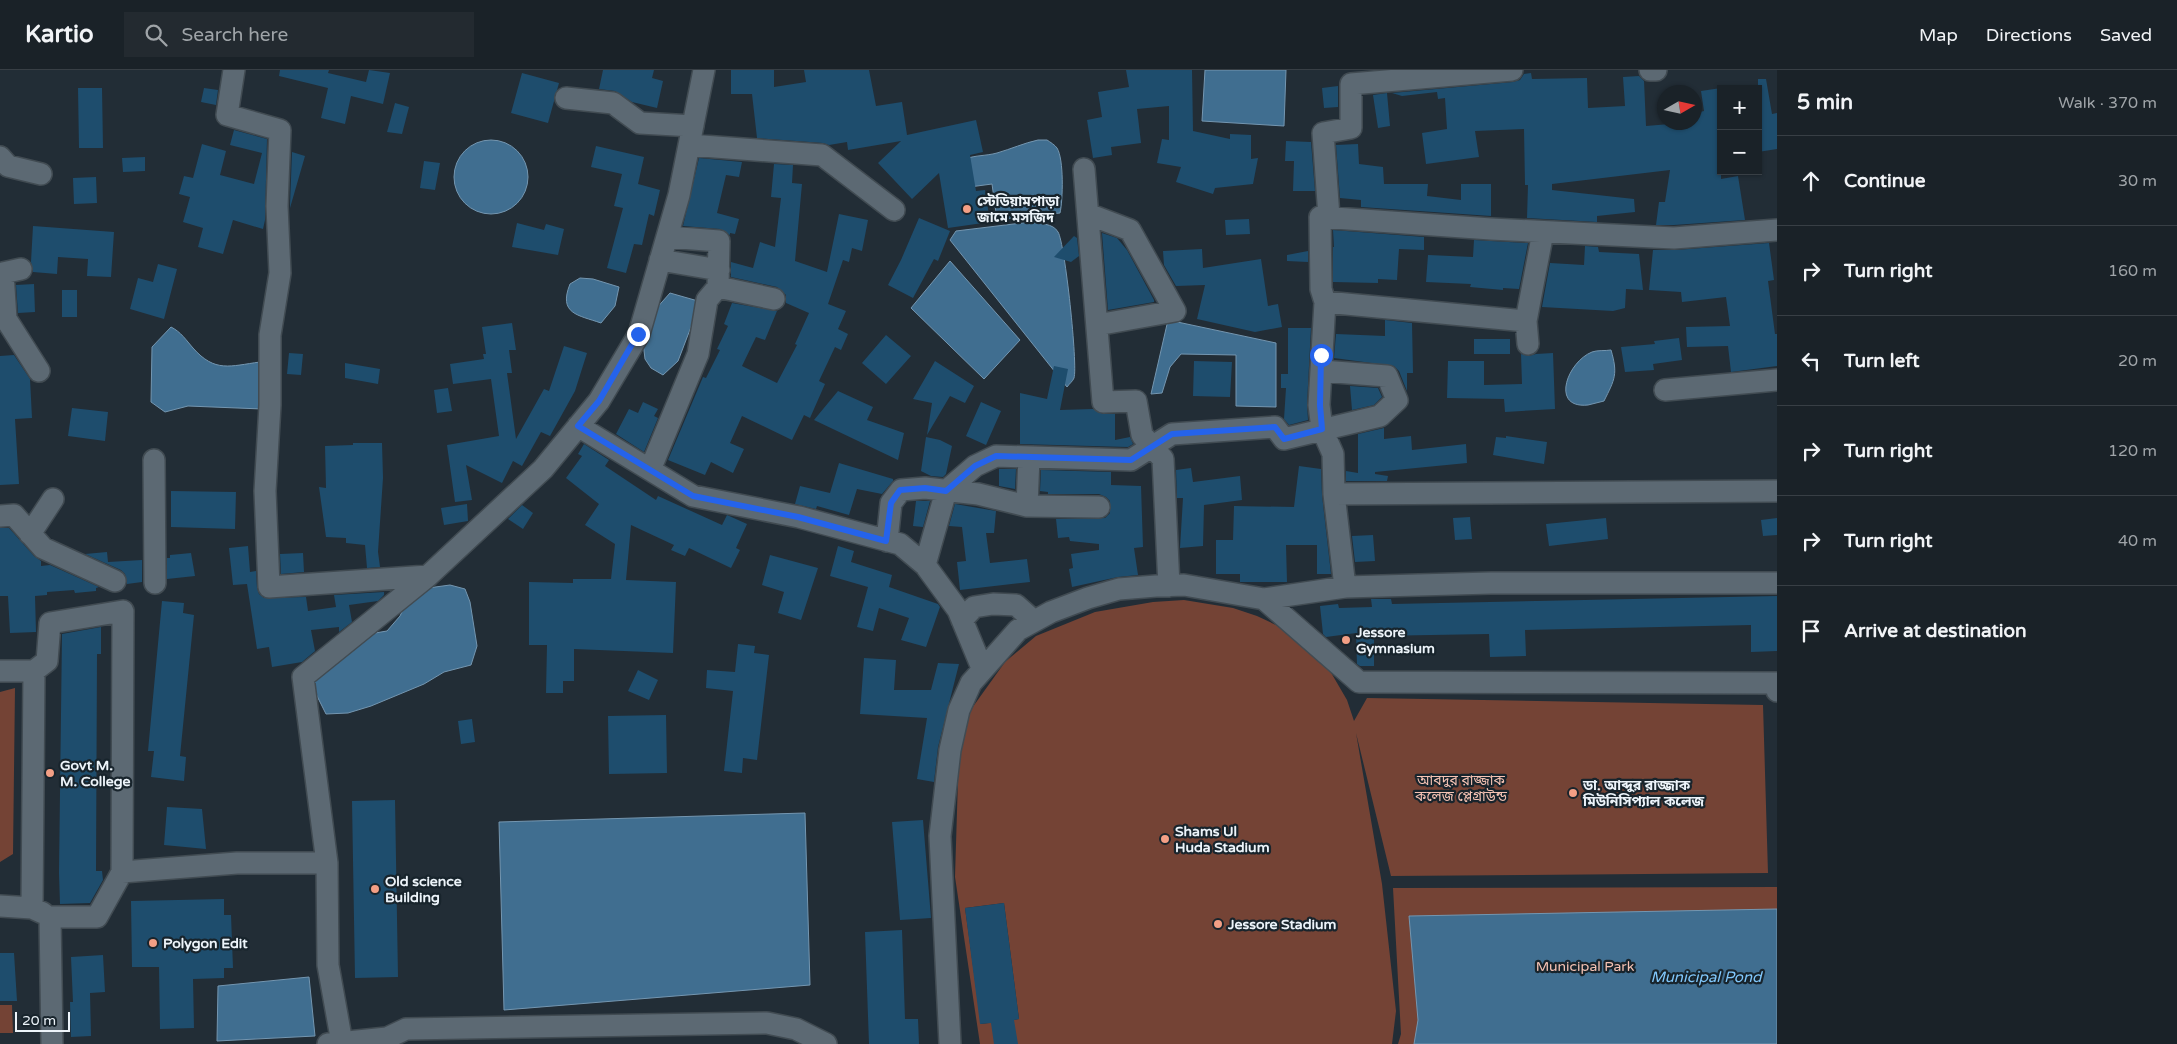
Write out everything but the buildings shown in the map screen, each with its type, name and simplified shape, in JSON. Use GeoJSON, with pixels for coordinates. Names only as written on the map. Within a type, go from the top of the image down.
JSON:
{"type":"FeatureCollection","features":[{"type":"Feature","properties":{"kind":"street"},"geometry":{"type":"LineString","coordinates":[[234,70],[227,115],[280,130],[277,206],[280,273],[270,335],[270,405],[265,491],[269,587],[428,576]]}},
{"type":"Feature","properties":{"kind":"street"},"geometry":{"type":"LineString","coordinates":[[704,70],[679,194],[638,334],[599,401],[543,469],[428,576],[302,677],[327,863],[328,965],[335,1043],[387,1038],[406,1029],[412,1036],[766,1023],[796,1029],[826,1044]]}},
{"type":"Feature","properties":{"kind":"street"},"geometry":{"type":"LineString","coordinates":[[1329,217],[1323,133],[1351,128],[1349,77],[1512,70]]}},
{"type":"Feature","properties":{"kind":"street"},"geometry":{"type":"LineString","coordinates":[[1650,70],[1656,70]]}},
{"type":"Feature","properties":{"kind":"street"},"geometry":{"type":"LineString","coordinates":[[566,98],[613,103],[640,124],[691,136],[822,155],[894,210]]}},
{"type":"Feature","properties":{"kind":"street"},"geometry":{"type":"LineString","coordinates":[[0,157],[8,166],[41,174]]}},
{"type":"Feature","properties":{"kind":"street"},"geometry":{"type":"LineString","coordinates":[[1084,168],[1103,402],[1136,402],[1142,435],[1163,459],[1169,586]]}},
{"type":"Feature","properties":{"kind":"street"},"geometry":{"type":"LineString","coordinates":[[1088,214],[1130,230],[1175,311],[1097,325]]}},
{"type":"Feature","properties":{"kind":"street"},"geometry":{"type":"LineString","coordinates":[[1345,587],[1334,494],[1333,454],[1322,429],[1320,405],[1324,302],[1321,289],[1320,217],[1543,232],[1674,238],[1777,230]]}},
{"type":"Feature","properties":{"kind":"street"},"geometry":{"type":"LineString","coordinates":[[1528,344],[1526,321],[1543,232]]}},
{"type":"Feature","properties":{"kind":"street"},"geometry":{"type":"LineString","coordinates":[[650,470],[698,354],[707,300],[718,279],[719,241],[667,237]]}},
{"type":"Feature","properties":{"kind":"street"},"geometry":{"type":"LineString","coordinates":[[660,260],[774,299]]}},
{"type":"Feature","properties":{"kind":"street"},"geometry":{"type":"LineString","coordinates":[[20,269],[3,273],[3,319],[39,371]]}},
{"type":"Feature","properties":{"kind":"street"},"geometry":{"type":"LineString","coordinates":[[1324,302],[1526,321]]}},
{"type":"Feature","properties":{"kind":"street"},"geometry":{"type":"LineString","coordinates":[[925,565],[946,491],[975,466],[996,456],[1131,460],[1172,434],[1275,427],[1284,439],[1380,416],[1397,400],[1387,376],[1322,371]]}},
{"type":"Feature","properties":{"kind":"street"},"geometry":{"type":"LineString","coordinates":[[1665,390],[1777,380]]}},
{"type":"Feature","properties":{"kind":"street"},"geometry":{"type":"LineString","coordinates":[[578,426],[693,496],[798,517],[900,544],[925,565],[958,610],[982,668]]}},
{"type":"Feature","properties":{"kind":"street"},"geometry":{"type":"LineString","coordinates":[[1027,506],[1029,457]]}},
{"type":"Feature","properties":{"kind":"street"},"geometry":{"type":"LineString","coordinates":[[154,460],[155,583]]}},
{"type":"Feature","properties":{"kind":"street"},"geometry":{"type":"LineString","coordinates":[[886,541],[891,503],[900,490],[925,488],[978,494],[1027,506],[1099,507]]}},
{"type":"Feature","properties":{"kind":"street"},"geometry":{"type":"LineString","coordinates":[[1334,494],[1777,491]]}},
{"type":"Feature","properties":{"kind":"street"},"geometry":{"type":"LineString","coordinates":[[30,534],[54,499]]}},
{"type":"Feature","properties":{"kind":"street"},"geometry":{"type":"LineString","coordinates":[[0,516],[14,515],[43,548],[115,581]]}},
{"type":"Feature","properties":{"kind":"street"},"geometry":{"type":"LineString","coordinates":[[950,1044],[940,836],[950,750],[959,710],[971,682],[1018,630],[1034,621],[1051,612],[1088,598],[1119,589],[1184,585],[1264,599],[1345,587],[1492,583],[1777,583]]}},
{"type":"Feature","properties":{"kind":"street"},"geometry":{"type":"LineString","coordinates":[[1264,599],[1359,682],[1776,683],[1777,691]]}},
{"type":"Feature","properties":{"kind":"street"},"geometry":{"type":"LineString","coordinates":[[962,620],[974,607],[993,604],[1016,605],[1034,621]]}},
{"type":"Feature","properties":{"kind":"street"},"geometry":{"type":"LineString","coordinates":[[0,671],[34,671],[47,661],[50,623],[123,611],[122,872],[97,917],[0,906]]}},
{"type":"Feature","properties":{"kind":"street"},"geometry":{"type":"LineString","coordinates":[[34,671],[41,912],[52,1044]]}},
{"type":"Feature","properties":{"kind":"street"},"geometry":{"type":"LineString","coordinates":[[122,872],[238,862],[327,863]]}},
{"type":"Feature","properties":{"kind":"green space","name":"Shams Ul Huda Stadium"},"geometry":{"type":"Polygon","coordinates":[[[1184,600],[1233,608],[1257,616],[1293,633],[1319,652],[1347,700],[1354,721],[1367,698],[1763,705],[1768,873],[1391,876],[1356,733],[1382,884],[1396,1011],[1392,1044],[1018,1044],[994,1041],[994,1044],[980,1044],[955,877],[959,746],[967,715],[1005,662],[1036,636],[1095,612],[1153,602],[1184,600]],[[1004,903],[965,908],[981,1024],[1019,1019],[1004,903]]]}},
{"type":"Feature","properties":{"kind":"green space"},"geometry":{"type":"Polygon","coordinates":[[[15,688],[13,854],[0,862],[0,692],[15,688]]]}},
{"type":"Feature","properties":{"kind":"green space","name":"Municipal Pond"},"geometry":{"type":"Polygon","coordinates":[[[1777,887],[1777,1044],[1398,1044],[1401,1034],[1393,888],[1777,887]]]}},
{"type":"Feature","properties":{"kind":"green space"},"geometry":{"type":"Polygon","coordinates":[[[0,1005],[12,1005],[13,1033],[0,1033],[0,1005]]]}},
{"type":"Feature","properties":{"kind":"water"},"geometry":{"type":"Polygon","coordinates":[[[1205,70],[1286,70],[1284,126],[1202,121],[1205,70]]]}},
{"type":"Feature","properties":{"kind":"water"},"geometry":{"type":"Polygon","coordinates":[[[484,140],[498,140],[512,146],[522,156],[528,170],[528,184],[522,198],[512,208],[498,214],[484,214],[470,208],[460,198],[454,184],[454,170],[460,156],[470,146],[484,140]]]}},
{"type":"Feature","properties":{"kind":"water"},"geometry":{"type":"Polygon","coordinates":[[[1038,140],[1047,140],[1056,147],[1059,153],[1062,180],[1060,213],[997,220],[992,184],[947,190],[965,159],[997,153],[1038,140]]]}},
{"type":"Feature","properties":{"kind":"water"},"geometry":{"type":"Polygon","coordinates":[[[1030,222],[1053,227],[1058,232],[1061,241],[1073,329],[1075,369],[1074,378],[1067,387],[950,240],[956,231],[1030,222]]]}},
{"type":"Feature","properties":{"kind":"water"},"geometry":{"type":"Polygon","coordinates":[[[950,261],[1020,340],[984,379],[911,308],[950,261]]]}},
{"type":"Feature","properties":{"kind":"water"},"geometry":{"type":"Polygon","coordinates":[[[580,278],[593,279],[619,287],[615,306],[601,323],[578,315],[568,307],[567,294],[570,284],[580,278]]]}},
{"type":"Feature","properties":{"kind":"water"},"geometry":{"type":"Polygon","coordinates":[[[670,293],[698,301],[691,327],[678,361],[663,375],[651,368],[645,359],[643,342],[654,311],[670,293]]]}},
{"type":"Feature","properties":{"kind":"water"},"geometry":{"type":"Polygon","coordinates":[[[1168,320],[1276,343],[1276,407],[1236,406],[1236,355],[1181,354],[1170,367],[1162,393],[1151,394],[1168,320]]]}},
{"type":"Feature","properties":{"kind":"water"},"geometry":{"type":"Polygon","coordinates":[[[171,327],[181,334],[201,356],[216,364],[231,366],[260,362],[262,409],[188,406],[165,412],[151,402],[152,347],[171,327]]]}},
{"type":"Feature","properties":{"kind":"water"},"geometry":{"type":"Polygon","coordinates":[[[1611,350],[1615,371],[1611,387],[1604,401],[1588,405],[1576,404],[1569,400],[1566,393],[1566,384],[1575,365],[1592,352],[1611,350]]]}},
{"type":"Feature","properties":{"kind":"water"},"geometry":{"type":"Polygon","coordinates":[[[450,585],[465,589],[470,602],[477,646],[471,665],[444,672],[424,684],[371,706],[348,713],[326,714],[315,692],[312,676],[369,634],[387,631],[400,616],[409,597],[428,588],[450,585]]]}},
{"type":"Feature","properties":{"kind":"water"},"geometry":{"type":"Polygon","coordinates":[[[805,813],[810,985],[504,1010],[499,822],[805,813]]]}},
{"type":"Feature","properties":{"kind":"water","name":"Municipal Pond"},"geometry":{"type":"Polygon","coordinates":[[[1777,909],[1777,1044],[1414,1044],[1418,1020],[1409,916],[1777,909]]]}},
{"type":"Feature","properties":{"kind":"water"},"geometry":{"type":"Polygon","coordinates":[[[309,977],[315,1036],[217,1041],[218,986],[309,977]]]}},
{"type":"Feature","properties":{"kind":"place","name":"স্টেডিয়ামপাড়া জামে মসজিদ"},"geometry":{"type":"Point","coordinates":[967,209]}},
{"type":"Feature","properties":{"kind":"place","name":"Jessore Gymnasium"},"geometry":{"type":"Point","coordinates":[1346,640]}},
{"type":"Feature","properties":{"kind":"place","name":"Govt M. M. College"},"geometry":{"type":"Point","coordinates":[50,773]}},
{"type":"Feature","properties":{"kind":"place","name":"ডা. আব্দুর রাজ্জাক মিউনিসিপ্যাল কলেজ"},"geometry":{"type":"Point","coordinates":[1573,793]}},
{"type":"Feature","properties":{"kind":"place","name":"Shams Ul Huda Stadium"},"geometry":{"type":"Point","coordinates":[1165,839]}},
{"type":"Feature","properties":{"kind":"place","name":"Old science Building"},"geometry":{"type":"Point","coordinates":[375,889]}},
{"type":"Feature","properties":{"kind":"place","name":"Jessore Stadium"},"geometry":{"type":"Point","coordinates":[1218,924]}},
{"type":"Feature","properties":{"kind":"place","name":"Polygon Edit"},"geometry":{"type":"Point","coordinates":[153,943]}},
{"type":"Feature","properties":{"kind":"route"},"geometry":{"type":"LineString","coordinates":[[638,334],[599,401],[578,426],[693,496],[798,517],[886,541],[891,503],[900,490],[925,488],[946,491],[975,466],[996,456],[1131,460],[1172,434],[1275,427],[1284,439],[1322,429],[1320,405],[1321,355]]}},
{"type":"Feature","properties":{"kind":"park label","name":"আবদুর রাজ্জাক কলেজ প্লেগ্রাউন্ড"},"geometry":{"type":"Point","coordinates":[1461,788]}},
{"type":"Feature","properties":{"kind":"park label","name":"Municipal Park"},"geometry":{"type":"Point","coordinates":[1585,966]}}]}
